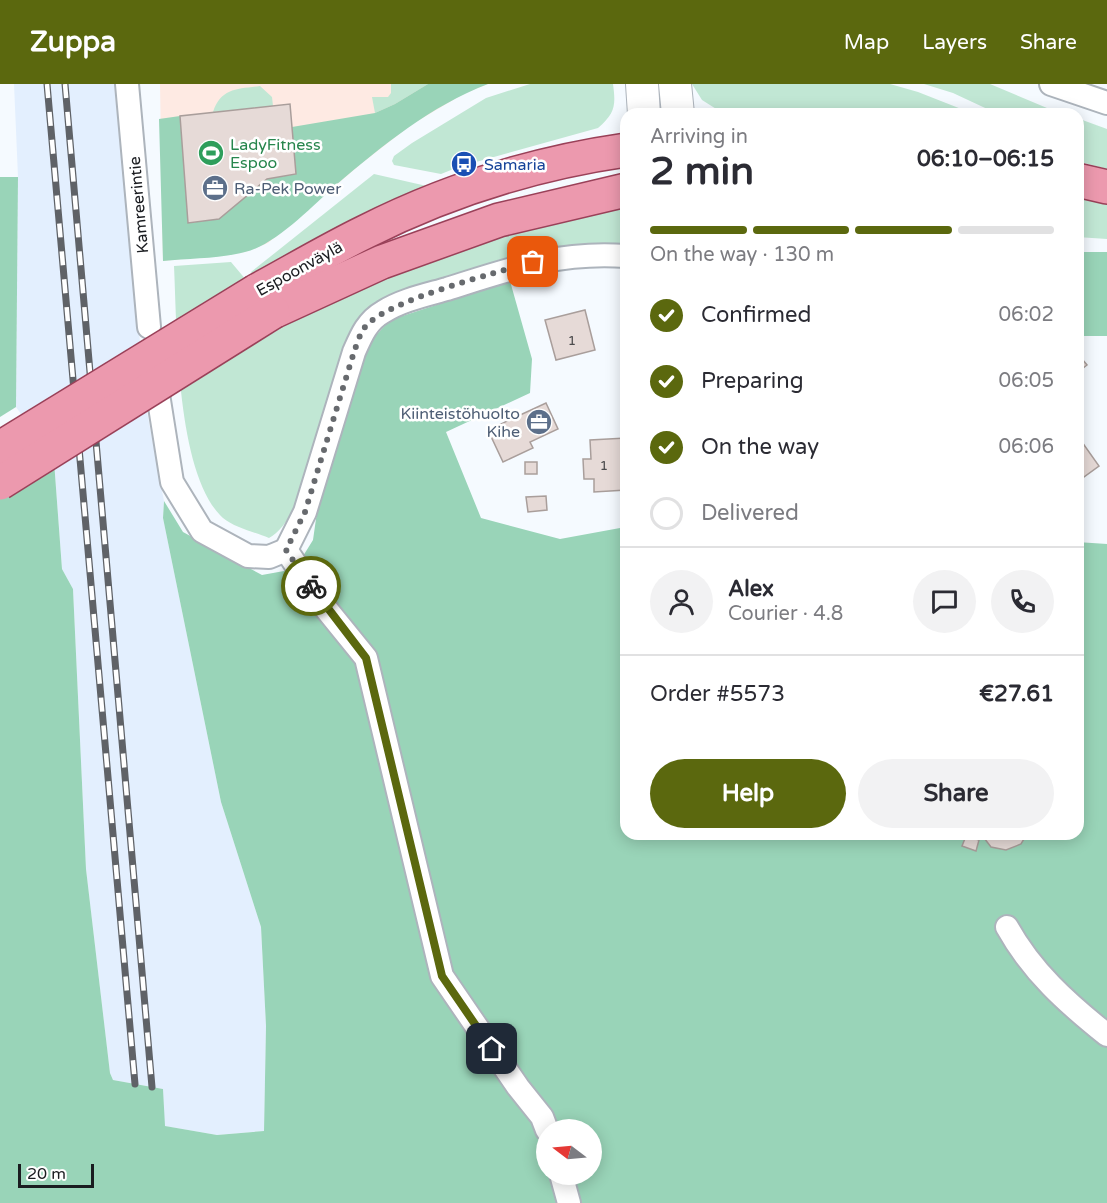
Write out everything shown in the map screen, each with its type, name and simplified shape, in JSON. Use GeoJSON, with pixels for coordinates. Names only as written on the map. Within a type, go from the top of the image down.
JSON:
{"type":"FeatureCollection","features":[{"type":"Feature","properties":{"kind":"main road","name":"Espoonväylä"},"geometry":{"type":"LineString","coordinates":[[0,483],[367,231],[471,187],[571,158],[620,151]]}},
{"type":"Feature","properties":{"kind":"main road"},"geometry":{"type":"LineString","coordinates":[[1084,182],[1107,187]]}},
{"type":"Feature","properties":{"kind":"main road","name":"Espoonväylä"},"geometry":{"type":"LineString","coordinates":[[0,448],[265,301],[499,220],[620,191]]}},
{"type":"Feature","properties":{"kind":"street","name":"Kamreerintie"},"geometry":{"type":"LineString","coordinates":[[128,84],[149,327]]}},
{"type":"Feature","properties":{"kind":"street"},"geometry":{"type":"LineString","coordinates":[[642,84],[644,108]]}},
{"type":"Feature","properties":{"kind":"street"},"geometry":{"type":"LineString","coordinates":[[675,84],[677,108]]}},
{"type":"Feature","properties":{"kind":"street"},"geometry":{"type":"LineString","coordinates":[[1051,84],[1107,103]]}},
{"type":"Feature","properties":{"kind":"street"},"geometry":{"type":"LineString","coordinates":[[158,394],[172,482],[202,531],[248,556],[269,557],[286,550],[305,512],[354,352],[365,327],[382,312],[411,300],[533,262],[591,254],[620,256]]}},
{"type":"Feature","properties":{"kind":"street"},"geometry":{"type":"LineString","coordinates":[[286,550],[323,605],[366,658],[442,976],[518,1087],[543,1119]]}},
{"type":"Feature","properties":{"kind":"street"},"geometry":{"type":"LineString","coordinates":[[1006,927],[1024,957],[1058,995],[1107,1035]]}},
{"type":"Feature","properties":{"kind":"street"},"geometry":{"type":"LineString","coordinates":[[564,1185],[569,1203]]}},
{"type":"Feature","properties":{"kind":"shaded area"},"geometry":{"type":"Polygon","coordinates":[[[14,84],[114,84],[147,412],[164,501],[163,518],[221,802],[261,927],[266,1026],[264,1131],[217,1135],[164,1126],[163,1089],[113,1080],[110,1073],[86,869],[73,589],[62,569],[54,461],[16,407],[18,177],[14,84]]]}},
{"type":"Feature","properties":{"kind":"shaded area"},"geometry":{"type":"Polygon","coordinates":[[[160,84],[488,84],[463,94],[411,125],[362,163],[268,243],[245,252],[163,261],[160,84]]]}},
{"type":"Feature","properties":{"kind":"green space"},"geometry":{"type":"Polygon","coordinates":[[[391,84],[428,84],[375,113],[372,97],[388,97],[391,93],[391,84]]]}},
{"type":"Feature","properties":{"kind":"green space"},"geometry":{"type":"Polygon","coordinates":[[[428,84],[488,84],[447,103],[408,128],[372,155],[269,242],[235,254],[163,261],[159,119],[180,116],[188,223],[219,219],[267,179],[296,174],[292,127],[375,113],[428,84]]]}},
{"type":"Feature","properties":{"kind":"green space"},"geometry":{"type":"Polygon","coordinates":[[[530,84],[613,84],[613,109],[598,128],[476,162],[474,158],[460,162],[461,166],[441,174],[394,165],[392,161],[394,156],[486,98],[530,84]]]}},
{"type":"Feature","properties":{"kind":"green space"},"geometry":{"type":"Polygon","coordinates":[[[692,84],[890,84],[959,108],[715,108],[702,100],[692,84]]]}},
{"type":"Feature","properties":{"kind":"green space"},"geometry":{"type":"Polygon","coordinates":[[[924,84],[990,84],[1047,108],[985,108],[953,93],[924,84]]]}},
{"type":"Feature","properties":{"kind":"green space"},"geometry":{"type":"Polygon","coordinates":[[[260,86],[272,97],[273,106],[213,112],[220,98],[225,94],[237,89],[260,86]]]}},
{"type":"Feature","properties":{"kind":"green space"},"geometry":{"type":"Polygon","coordinates":[[[1084,121],[1107,129],[1107,169],[1084,163],[1084,121]]]}},
{"type":"Feature","properties":{"kind":"green space"},"geometry":{"type":"Polygon","coordinates":[[[374,174],[431,187],[253,276],[251,272],[374,174]]]}},
{"type":"Feature","properties":{"kind":"green space"},"geometry":{"type":"Polygon","coordinates":[[[0,177],[18,177],[16,407],[0,417],[0,177]]]}},
{"type":"Feature","properties":{"kind":"green space"},"geometry":{"type":"Polygon","coordinates":[[[1084,195],[1107,200],[1107,239],[1084,237],[1084,195]]]}},
{"type":"Feature","properties":{"kind":"green space"},"geometry":{"type":"Polygon","coordinates":[[[620,203],[620,248],[397,293],[365,312],[350,336],[337,366],[308,469],[298,499],[285,523],[269,538],[239,527],[223,518],[208,497],[196,469],[188,436],[178,362],[174,266],[231,262],[273,312],[458,243],[620,203]]]}},
{"type":"Feature","properties":{"kind":"green space"},"geometry":{"type":"Polygon","coordinates":[[[1084,252],[1107,252],[1107,336],[1084,336],[1084,252]]]}},
{"type":"Feature","properties":{"kind":"green space"},"geometry":{"type":"Polygon","coordinates":[[[510,281],[532,359],[530,393],[446,432],[481,518],[560,539],[620,528],[620,840],[1084,840],[1084,542],[1107,544],[1107,1203],[0,1203],[0,495],[54,461],[62,569],[73,589],[86,869],[110,1073],[113,1080],[163,1089],[165,1126],[217,1135],[264,1131],[266,1026],[261,927],[221,802],[163,518],[164,501],[183,532],[262,575],[295,569],[313,540],[318,505],[364,348],[390,320],[510,281]]]}},
{"type":"Feature","properties":{"kind":"building"},"geometry":{"type":"Polygon","coordinates":[[[290,104],[296,174],[267,179],[219,219],[188,223],[180,116],[290,104]]]}},
{"type":"Feature","properties":{"kind":"building"},"geometry":{"type":"Polygon","coordinates":[[[585,310],[595,350],[556,360],[545,320],[585,310]]]}},
{"type":"Feature","properties":{"kind":"building"},"geometry":{"type":"Polygon","coordinates":[[[546,403],[558,429],[530,442],[533,448],[503,462],[488,430],[546,403]]]}},
{"type":"Feature","properties":{"kind":"building"},"geometry":{"type":"Polygon","coordinates":[[[620,438],[620,490],[594,492],[594,479],[584,479],[583,459],[591,459],[590,440],[620,438]]]}},
{"type":"Feature","properties":{"kind":"building"},"geometry":{"type":"Polygon","coordinates":[[[1084,445],[1099,466],[1084,477],[1084,445]]]}},
{"type":"Feature","properties":{"kind":"building"},"geometry":{"type":"Polygon","coordinates":[[[525,462],[537,462],[537,474],[525,474],[525,462]]]}},
{"type":"Feature","properties":{"kind":"building"},"geometry":{"type":"Polygon","coordinates":[[[546,496],[547,510],[528,512],[526,497],[546,496]]]}},
{"type":"Feature","properties":{"kind":"building"},"geometry":{"type":"Polygon","coordinates":[[[964,840],[979,840],[976,851],[962,846],[964,840]]]}},
{"type":"Feature","properties":{"kind":"building"},"geometry":{"type":"Polygon","coordinates":[[[986,840],[1023,840],[1021,844],[1006,850],[991,847],[986,840]]]}},
{"type":"Feature","properties":{"kind":"railway"},"geometry":{"type":"LineString","coordinates":[[47,84],[135,1084]]}},
{"type":"Feature","properties":{"kind":"railway"},"geometry":{"type":"LineString","coordinates":[[65,84],[152,1087]]}},
{"type":"Feature","properties":{"kind":"way so far"},"geometry":{"type":"LineString","coordinates":[[311,586],[286,550],[305,512],[328,432],[354,352],[365,327],[382,312],[411,300],[533,262]]}},
{"type":"Feature","properties":{"kind":"place","name":"LadyFitness Espoo"},"geometry":{"type":"Point","coordinates":[211,153]}},
{"type":"Feature","properties":{"kind":"place","name":"Samaria"},"geometry":{"type":"Point","coordinates":[464,164]}},
{"type":"Feature","properties":{"kind":"place","name":"Ra-Pek Power"},"geometry":{"type":"Point","coordinates":[215,188]}},
{"type":"Feature","properties":{"kind":"place","name":"Kiinteistöhuolto Kihe"},"geometry":{"type":"Point","coordinates":[539,422]}},
{"type":"Feature","properties":{"kind":"route"},"geometry":{"type":"LineString","coordinates":[[311,586],[323,605],[366,658],[442,976],[492,1049]]}}]}
